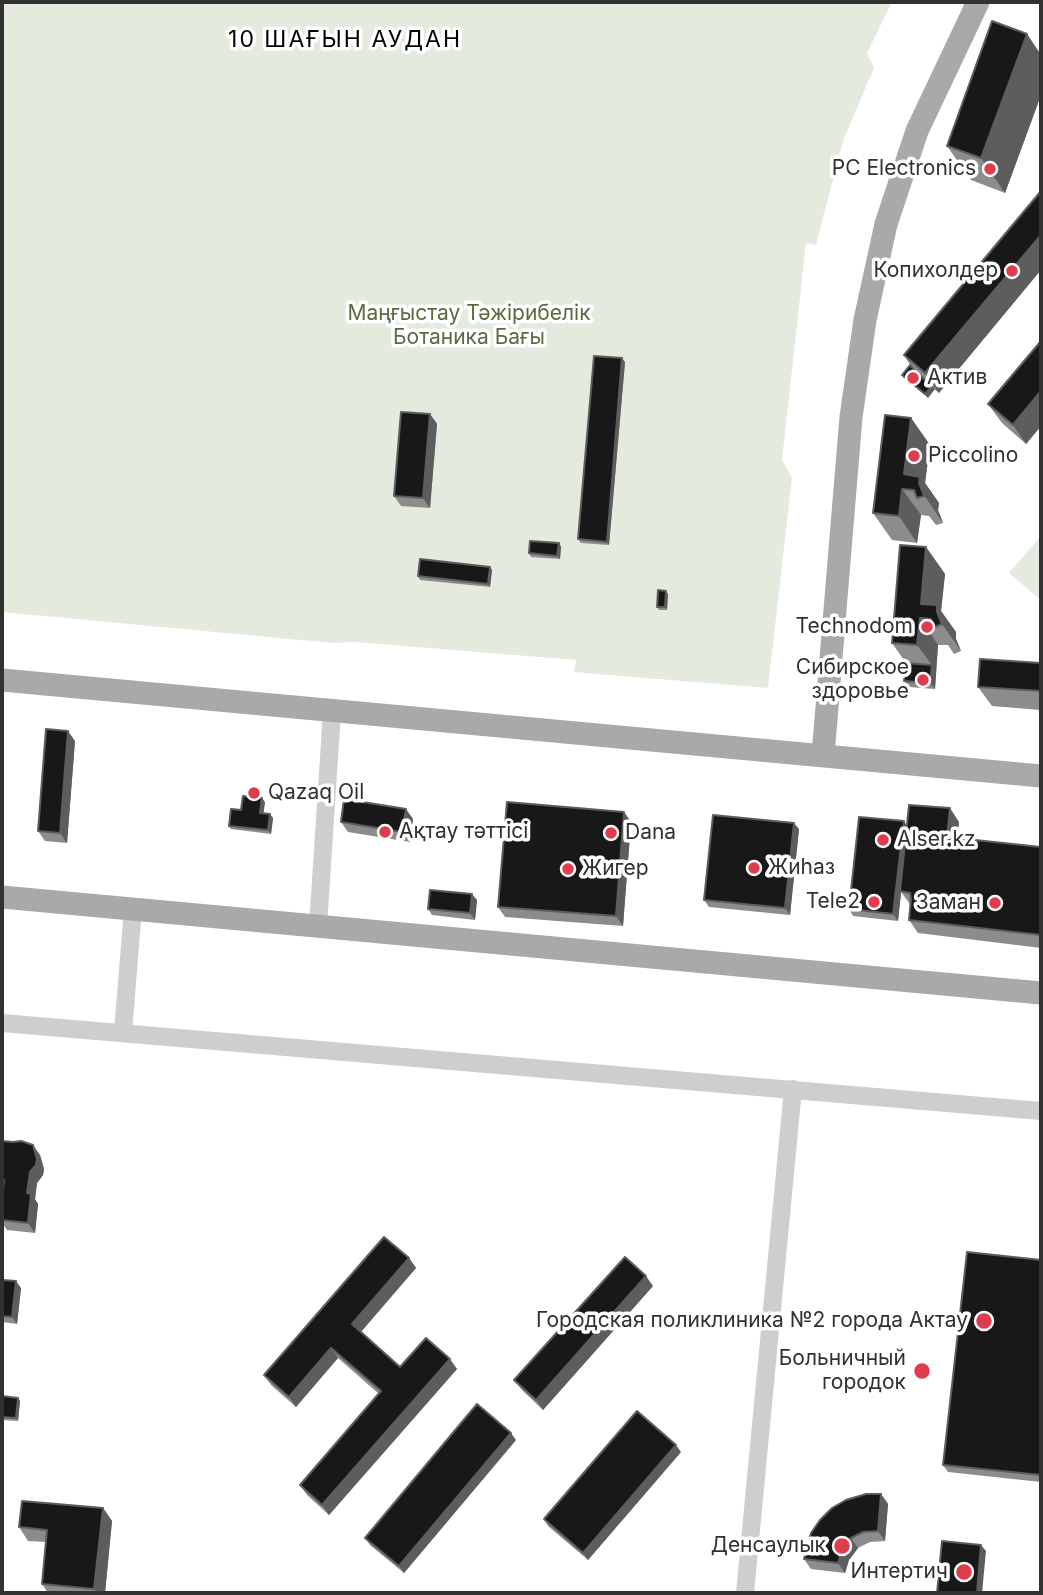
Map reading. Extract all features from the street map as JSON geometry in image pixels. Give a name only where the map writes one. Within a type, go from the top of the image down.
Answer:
[{"type":"main road","points":[[823,755],[851,417],[864,320],[886,224],[917,131],[978,2]]},
{"type":"main road","points":[[2,680],[1041,776]]},
{"type":"main road","points":[[2,897],[1041,993]]},
{"type":"street","points":[[318,926],[332,712]]},
{"type":"street","points":[[123,1032],[133,909]]},
{"type":"street","points":[[2,1023],[1041,1111]]},
{"type":"street","points":[[746,1593],[793,1089]]},
{"type":"green space","name":"Маңғыстау Тәжірибелік Ботаника Бағы","points":[[2,2],[892,2],[867,53],[874,68],[843,141],[816,245],[806,243],[782,460],[792,478],[768,688],[574,672],[576,660],[356,642],[332,643],[2,612]]},
{"type":"green space","points":[[1039,538],[1041,539],[1041,600],[1009,573]]},
{"type":"building","points":[[992,21],[1027,34],[981,158],[947,146]]},
{"type":"building","points":[[1041,191],[1041,235],[925,373],[904,355]]},
{"type":"building","points":[[1041,341],[1041,391],[1013,425],[988,404]]},
{"type":"building","points":[[594,356],[622,358],[607,542],[578,539]]},
{"type":"building","points":[[910,365],[932,386],[925,394],[902,375]]},
{"type":"building","points":[[401,412],[430,414],[423,498],[394,496]]},
{"type":"building","points":[[885,415],[911,418],[904,474],[920,477],[919,483],[924,496],[917,498],[914,490],[902,489],[899,516],[873,513]]},
{"type":"building","points":[[530,541],[559,543],[557,556],[529,553]]},
{"type":"building","points":[[900,545],[926,547],[921,604],[937,605],[942,624],[935,627],[931,619],[920,618],[917,645],[892,643]]},
{"type":"building","points":[[420,559],[490,567],[488,584],[418,576]]},
{"type":"building","points":[[658,590],[666,591],[665,607],[657,607]]},
{"type":"building","points":[[980,659],[1041,663],[1041,691],[978,687]]},
{"type":"building","points":[[906,663],[932,665],[930,683],[904,681]]},
{"type":"building","points":[[46,729],[68,731],[60,833],[38,831]]},
{"type":"building","points":[[243,796],[262,798],[260,813],[270,814],[268,830],[229,826],[231,809],[241,810]]},
{"type":"building","points":[[344,799],[406,809],[402,832],[341,822]]},
{"type":"building","name":"Жигер","points":[[507,802],[624,812],[616,916],[498,907]]},
{"type":"building","points":[[909,805],[950,808],[947,837],[1041,847],[1041,935],[909,920],[910,893],[900,891]]},
{"type":"building","name":"Жиhаз","points":[[713,815],[794,823],[785,908],[704,900]]},
{"type":"building","points":[[859,817],[904,821],[893,914],[849,909]]},
{"type":"building","points":[[430,890],[472,894],[470,913],[428,909]]},
{"type":"building","points":[[2,1141],[21,1141],[33,1145],[37,1159],[30,1172],[27,1193],[31,1194],[28,1223],[2,1220]]},
{"type":"building","points":[[384,1237],[409,1258],[352,1324],[400,1367],[426,1338],[450,1359],[322,1505],[300,1485],[381,1391],[331,1348],[289,1397],[264,1375]]},
{"type":"building","points":[[967,1252],[1041,1260],[1041,1475],[943,1465]]},
{"type":"building","points":[[625,1257],[646,1276],[536,1400],[514,1380]]},
{"type":"building","points":[[2,1280],[16,1281],[12,1317],[2,1316]]},
{"type":"building","points":[[2,1396],[18,1398],[16,1418],[2,1417]]},
{"type":"building","points":[[477,1404],[511,1433],[399,1566],[365,1538]]},
{"type":"building","points":[[637,1411],[676,1445],[583,1553],[544,1519]]},
{"type":"building","points":[[866,1494],[881,1494],[878,1531],[863,1532],[851,1538],[842,1550],[838,1563],[804,1559],[811,1533],[820,1520],[832,1508],[846,1500]]},
{"type":"building","points":[[22,1501],[103,1508],[94,1589],[42,1584],[47,1530],[19,1527]]},
{"type":"building","name":"Интертич","points":[[942,1541],[981,1545],[977,1593],[937,1593]]},
{"type":"place","name":"PC Electronics","points":[[990,169]]},
{"type":"place","name":"Копихолдер","points":[[1012,271]]},
{"type":"place","name":"Актив","points":[[913,378]]},
{"type":"place","name":"Piccolino","points":[[914,456]]},
{"type":"place","name":"Technodom","points":[[927,627]]},
{"type":"place","name":"Сибирское здоровье","points":[[923,680]]},
{"type":"place","name":"Qazaq Oil","points":[[254,793]]},
{"type":"place","name":"Ақтау тәттісі","points":[[385,832]]},
{"type":"place","name":"Dana","points":[[611,833]]},
{"type":"place","name":"Alser.kz","points":[[883,840]]},
{"type":"place","name":"Жиhаз","points":[[754,868]]},
{"type":"place","name":"Жигер","points":[[568,869]]},
{"type":"place","name":"Tele2","points":[[874,902]]},
{"type":"place","name":"Заман","points":[[995,903]]},
{"type":"place","name":"Городская поликлиника №2 города Актау","points":[[984,1321]]},
{"type":"place","name":"Больничный городок","points":[[922,1371]]},
{"type":"place","name":"Денсаулык","points":[[842,1546]]},
{"type":"place","name":"Интертич","points":[[964,1572]]},
{"type":"district","name":"10 ШАҒЫН АУДАН","points":[[345,40]]}]
